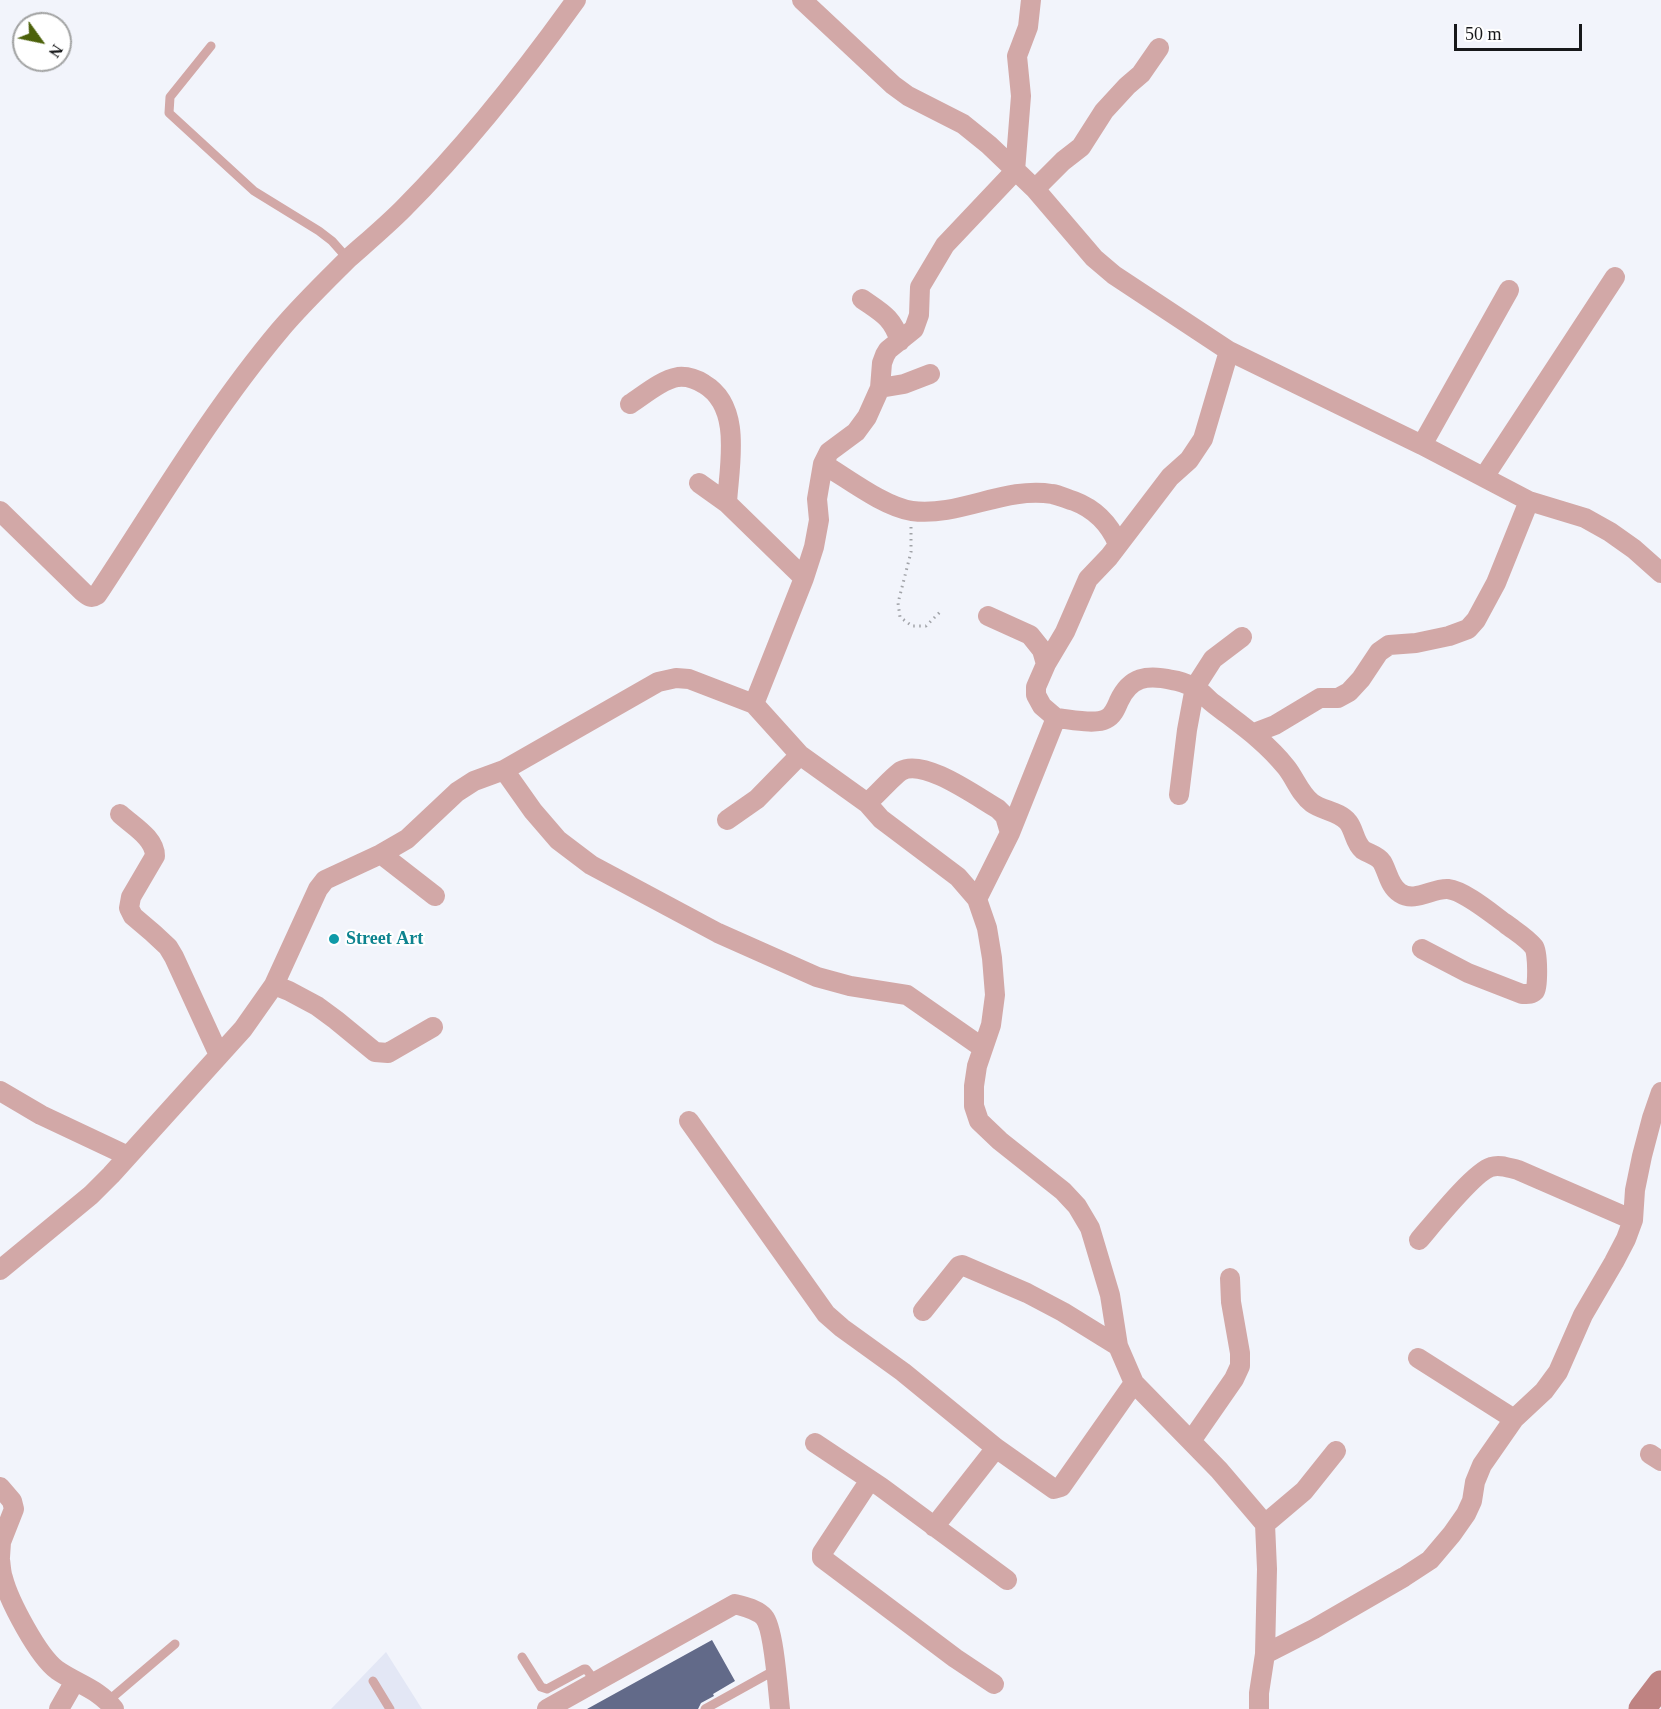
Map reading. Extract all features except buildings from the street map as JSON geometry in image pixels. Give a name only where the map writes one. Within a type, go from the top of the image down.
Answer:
[{"type":"street","points":[[0,511],[83,592],[89,597],[97,595],[196,445],[281,329],[348,259],[402,210],[477,129],[544,45],[576,0]]},
{"type":"street","points":[[802,0],[893,85],[908,96],[963,124],[989,145],[1035,189],[1094,258],[1114,275],[1229,351],[1422,445],[1529,501],[1564,511],[1593,523],[1634,549],[1661,573]]},
{"type":"street","points":[[754,704],[804,578],[818,532],[817,499],[823,464],[829,452],[856,432],[867,417],[880,388],[885,355],[914,329],[919,315],[921,287],[945,245],[1015,171],[1021,96],[1017,56],[1028,27],[1031,0]]},
{"type":"street","points":[[1035,189],[1081,147],[1104,111],[1126,86],[1141,74],[1160,48]]},
{"type":"street","points":[[1484,477],[1615,277]]},
{"type":"street","points":[[1422,445],[1509,290]]},
{"type":"street","points":[[862,299],[890,320],[900,341]]},
{"type":"street","points":[[1229,351],[1198,450],[1170,477],[1109,557],[1088,579],[1065,632],[1046,664],[1036,687],[1036,695],[1042,706],[1056,718],[1094,721],[1107,719],[1116,709],[1124,692],[1137,680],[1151,678],[1171,680],[1195,687],[1254,733],[1286,767],[1301,791],[1313,804],[1335,813],[1349,824],[1356,841],[1365,851],[1381,861],[1393,886],[1401,894],[1421,896],[1443,890],[1462,894],[1497,917],[1530,943],[1536,951],[1536,989],[1528,994],[1522,994],[1468,973],[1422,949]]},
{"type":"street","points":[[880,388],[904,384],[930,374]]},
{"type":"street","points":[[630,404],[663,383],[678,377],[693,378],[711,388],[726,409],[731,432],[726,503]]},
{"type":"street","points":[[823,464],[887,503],[910,511],[939,511],[1033,492],[1054,494],[1084,505],[1099,515],[1113,531],[1118,544]]},
{"type":"street","points":[[699,483],[726,503],[804,578]]},
{"type":"street","points":[[1254,733],[1275,725],[1320,698],[1338,698],[1349,692],[1379,652],[1389,645],[1416,643],[1449,636],[1468,629],[1476,620],[1496,583],[1529,501]]},
{"type":"street","points":[[988,616],[1030,635],[1042,650],[1046,664]]},
{"type":"street","points":[[1179,795],[1195,687],[1213,659],[1242,637]]},
{"type":"street","points":[[0,1270],[91,1195],[243,1029],[274,985],[318,889],[325,880],[407,839],[457,792],[474,781],[504,770],[658,682],[676,678],[689,679],[754,704],[800,754],[867,803],[881,819],[958,877],[977,899],[987,928],[995,995],[991,1025],[977,1066],[974,1106],[980,1121],[1000,1141],[1063,1191],[1077,1206],[1090,1228],[1100,1259],[1110,1295],[1118,1346],[1134,1383],[1219,1470],[1265,1524],[1267,1569],[1265,1654],[1259,1709]]},
{"type":"street","points":[[977,899],[1010,833],[1056,718]]},
{"type":"street","points":[[727,820],[758,799],[800,754]]},
{"type":"street","points":[[867,803],[902,771],[921,768],[933,771],[998,808],[1005,816],[1010,833]]},
{"type":"street","points":[[504,770],[533,811],[558,840],[591,865],[718,933],[817,976],[850,986],[907,995],[983,1047]]},
{"type":"street","points":[[120,814],[148,839],[155,850],[155,856],[131,897],[129,908],[133,916],[168,947],[219,1055]]},
{"type":"street","points":[[381,854],[435,896]]},
{"type":"street","points":[[274,985],[317,1006],[375,1052],[382,1054],[388,1053],[433,1028]]},
{"type":"street","points":[[0,1091],[41,1115],[128,1156]]},
{"type":"street","points":[[1265,1654],[1314,1629],[1404,1577],[1430,1560],[1452,1534],[1472,1501],[1475,1482],[1482,1465],[1514,1419],[1544,1391],[1558,1372],[1583,1315],[1614,1262],[1633,1220],[1635,1190],[1642,1156],[1661,1092]]},
{"type":"street","points":[[689,1121],[826,1314],[903,1372],[996,1449],[1054,1489],[1061,1487],[1134,1383]]},
{"type":"street","points":[[1419,1240],[1461,1192],[1486,1169],[1493,1166],[1518,1170],[1633,1220]]},
{"type":"street","points":[[923,1311],[962,1264],[1027,1293],[1118,1346]]},
{"type":"street","points":[[1191,1441],[1234,1379],[1240,1366],[1230,1278]]},
{"type":"street","points":[[1418,1358],[1514,1419]]},
{"type":"street","points":[[815,1443],[870,1480],[1006,1580]]},
{"type":"street","points":[[934,1527],[996,1449]]},
{"type":"street","points":[[1265,1524],[1305,1491],[1336,1451]]},
{"type":"street","points":[[870,1480],[822,1553],[822,1558],[955,1658],[994,1684]]},
{"type":"street","points":[[0,1487],[12,1501],[14,1509],[1,1542],[0,1559],[2,1576],[9,1595],[40,1652],[56,1668],[95,1691],[111,1705]]},
{"type":"street","points":[[547,1709],[735,1604],[754,1610],[768,1622],[777,1670],[780,1709]]},
{"type":"street","points":[[59,1709],[75,1681]]},
{"type":"street","points":[[1642,1709],[1661,1684]]},
{"type":"lane","points":[[211,46],[170,97],[169,113],[254,191],[332,241],[348,259]]},
{"type":"lane","points":[[111,1705],[175,1644]]},
{"type":"lane","points":[[522,1657],[543,1688],[547,1689],[584,1669],[588,1670],[596,1682]]},
{"type":"lane","points":[[705,1709],[777,1670]]},
{"type":"lane","points":[[373,1681],[390,1709]]},
{"type":"path","points":[[910,511],[911,552],[898,603],[900,617],[912,626],[926,626],[942,610]]},
{"type":"shaded area","points":[[386,1652],[422,1709],[331,1709]]},
{"type":"place","name":"Street Art","points":[[334,939]]}]
